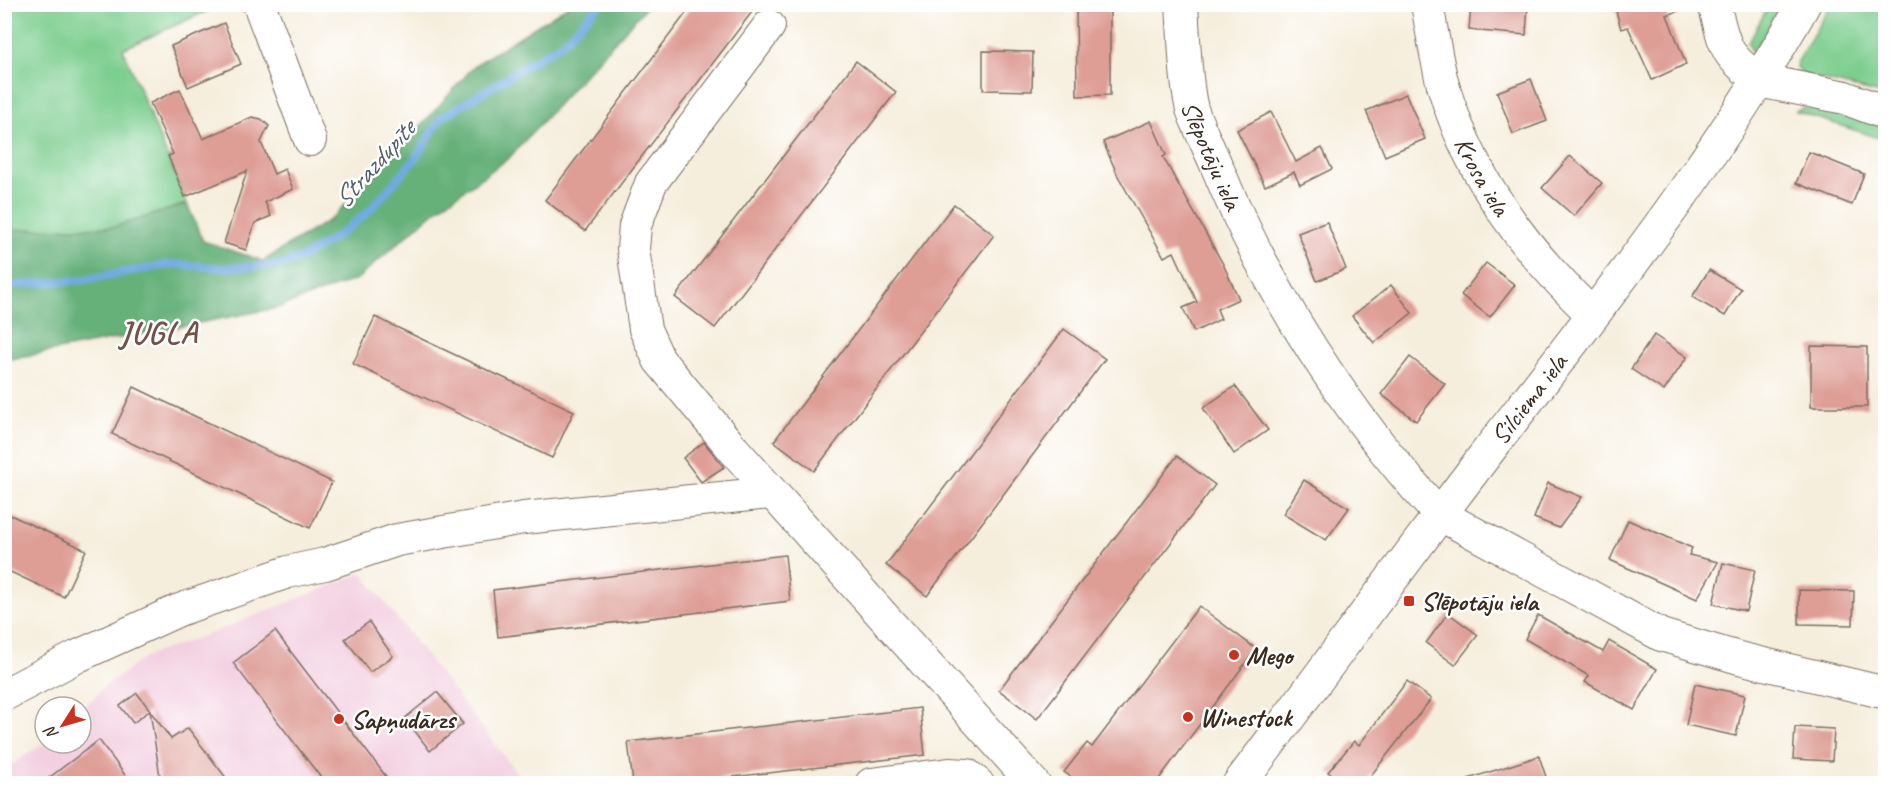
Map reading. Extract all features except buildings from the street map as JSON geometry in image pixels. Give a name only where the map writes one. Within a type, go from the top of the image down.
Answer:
[{"type":"street","points":[[260,4],[310,140]]},
{"type":"street","name":"Slēpotāju iela","points":[[1182,4],[1192,107],[1258,259],[1306,339],[1360,416],[1414,487],[1439,514],[1661,635],[1738,658],[1886,693]]},
{"type":"street","name":"Krosa iela","points":[[1427,4],[1443,85],[1462,136],[1486,186],[1516,231],[1556,279],[1593,315]]},
{"type":"street","points":[[1714,4],[1727,50],[1733,60],[1761,81],[1843,97],[1886,113]]},
{"type":"street","name":"Silciema iela","points":[[1239,783],[1439,514],[1593,315],[1761,81],[1804,4]]},
{"type":"street","points":[[769,26],[651,183],[635,226],[633,249],[645,329],[660,360],[770,493],[1034,783]]},
{"type":"street","points":[[4,695],[78,656],[179,610],[288,573],[325,564],[397,540],[533,517],[770,493]]},
{"type":"street","points":[[871,783],[949,774],[967,775],[977,782],[1008,754]]},
{"type":"shaded area","name":"Sapņudārzs","points":[[362,573],[525,783],[5,784],[4,770],[33,750],[33,755],[93,755],[93,699],[107,684],[151,654],[209,634]]},
{"type":"green space","points":[[571,4],[648,5],[509,158],[435,211],[357,279],[277,308],[5,360],[5,230],[114,227],[187,204],[203,241],[263,261],[331,219],[421,126],[475,65]]},
{"type":"green space","points":[[4,5],[220,5],[123,49],[187,204],[114,227],[5,230]]},
{"type":"green space","points":[[1769,5],[1781,5],[1753,54],[1748,43]]},
{"type":"green space","points":[[1830,5],[1885,5],[1885,95],[1803,75],[1796,65]]},
{"type":"green space","points":[[1802,108],[1863,116],[1885,127],[1885,140],[1796,111]]},
{"type":"waterway","name":"Strazdupīte","points":[[4,286],[81,280],[173,264],[222,268],[282,265],[305,256],[340,234],[368,212],[415,159],[441,118],[561,44],[600,4]]},
{"type":"place","name":"Slēpotāju iela","points":[[1409,601]]},
{"type":"place","name":"Mego","points":[[1234,655]]},
{"type":"place","name":"Winestock","points":[[1188,717]]},
{"type":"place","name":"Sapņudārzs","points":[[339,719]]},
{"type":"district","name":"JUGLA","points":[[159,332]]}]
